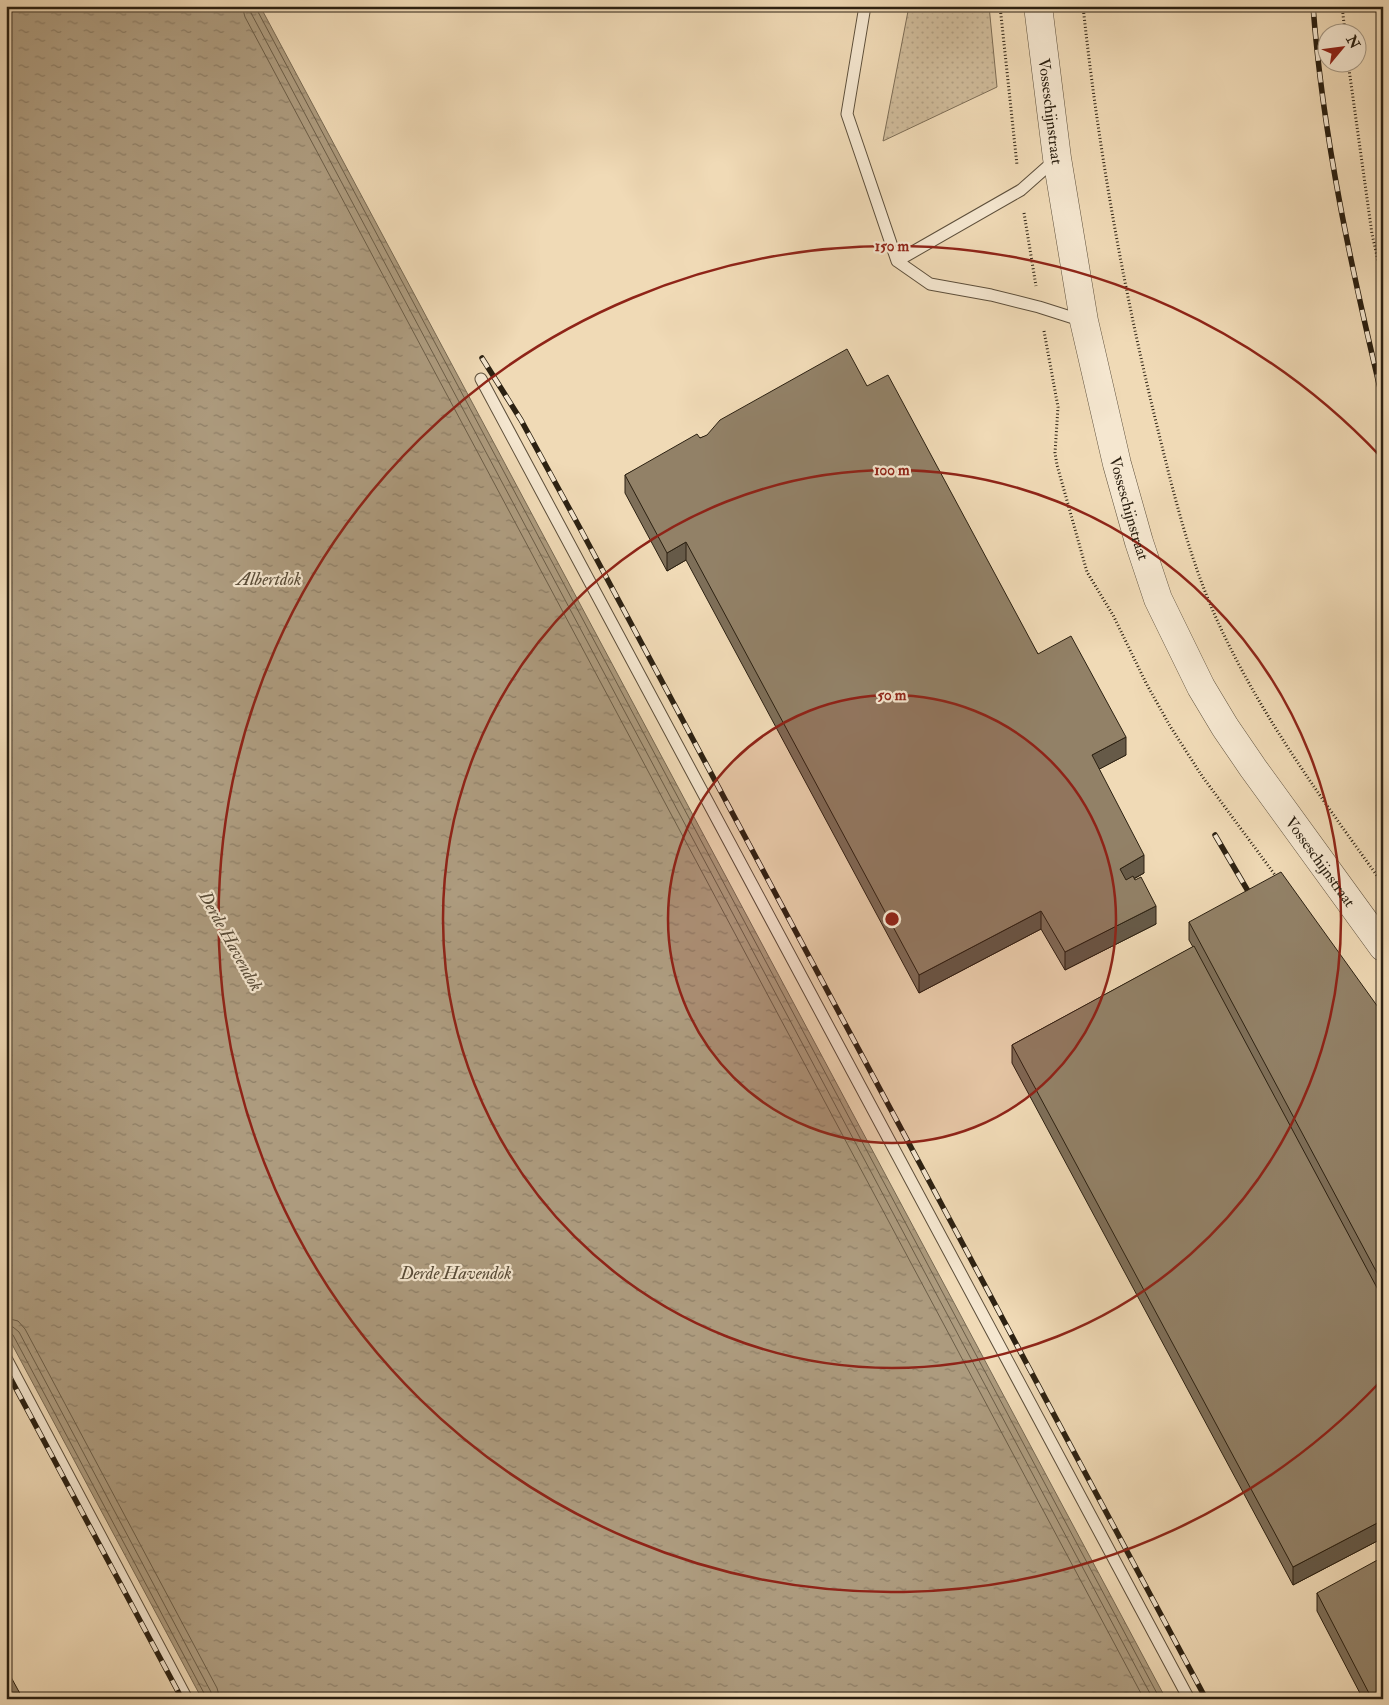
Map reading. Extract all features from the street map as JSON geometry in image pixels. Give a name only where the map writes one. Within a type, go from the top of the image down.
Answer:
[{"type":"street","name":"Vosseschijnstraat","points":[[1038,6],[1057,158],[1084,321],[1117,464],[1139,542],[1158,599],[1201,687],[1225,727],[1383,947]]},
{"type":"lane","points":[[866,6],[847,114],[897,261],[930,284],[991,295],[1040,307],[1084,321]]},
{"type":"lane","points":[[897,261],[1021,190],[1057,158]]},
{"type":"lane","points":[[481,378],[1190,1699]]},
{"type":"lane","points":[[6,1358],[187,1699]]},
{"type":"path","points":[[1083,6],[1103,167],[1124,275],[1146,384],[1171,486],[1192,556],[1216,619],[1249,684],[1284,743],[1383,884]]},
{"type":"path","points":[[1342,6],[1344,22]]},
{"type":"path","points":[[1349,72],[1371,225],[1383,282]]},
{"type":"shaded area","points":[[909,6],[989,6],[997,87],[883,141]]},
{"type":"water","name":"Derde Havendok","points":[[6,6],[260,6],[1166,1699],[202,1699],[6,1333]]},
{"type":"building","points":[[847,349],[867,386],[888,375],[1038,654],[1071,636],[1126,737],[1092,755],[1144,855],[1120,869],[1126,880],[1133,876],[1135,880],[1141,877],[1156,906],[1065,952],[1041,911],[919,975],[686,542],[667,553],[625,475],[697,434],[700,438],[707,435],[720,420]]},
{"type":"building","points":[[1281,872],[1383,1014],[1383,1284],[1189,922]]},
{"type":"building","points":[[1194,946],[1383,1299],[1383,1520],[1293,1567],[1012,1045]]},
{"type":"building","points":[[1383,1557],[1383,1699],[1372,1699],[1317,1593]]},
{"type":"building","points":[[6,1668],[23,1699],[6,1699]]},
{"type":"railway","points":[[1313,6],[1331,155],[1360,303],[1383,401]]},
{"type":"railway","points":[[482,358],[521,420],[581,530],[1206,1699]]},
{"type":"railway","points":[[1215,835],[1255,903]]},
{"type":"railway","points":[[6,1370],[182,1699]]},
{"type":"water label","name":"Albertdok","points":[[269,579]]}]
